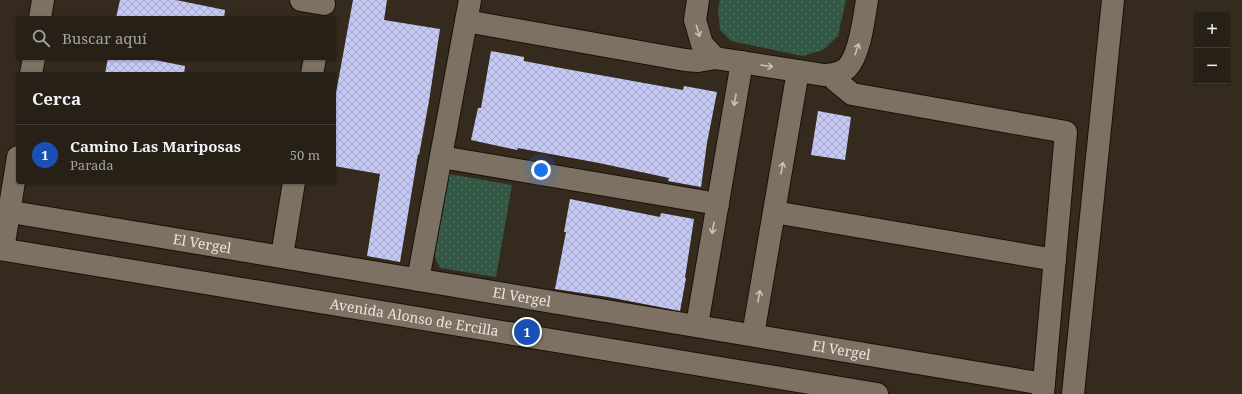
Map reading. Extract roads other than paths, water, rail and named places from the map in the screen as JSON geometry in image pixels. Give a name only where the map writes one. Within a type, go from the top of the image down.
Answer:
[{"type":"street","points":[[40,16],[43,0]]},
{"type":"street","points":[[302,0],[323,7]]},
{"type":"street","points":[[418,280],[470,0]]},
{"type":"street","points":[[698,0],[695,20],[702,44],[715,58]]},
{"type":"street","points":[[466,21],[685,60],[698,61],[715,58],[831,75],[847,68],[857,51],[867,0]]},
{"type":"street","points":[[1073,394],[1113,0]]},
{"type":"street","points":[[31,72],[34,60]]},
{"type":"street","points":[[312,72],[315,60]]},
{"type":"street","points":[[697,325],[742,62]]},
{"type":"street","points":[[753,334],[798,71]]},
{"type":"street","points":[[831,75],[852,94],[1066,132],[1044,389]]},
{"type":"street","points":[[441,157],[718,204]]},
{"type":"street","points":[[2,249],[5,211],[16,165]]},
{"type":"street","points":[[282,256],[294,184]]},
{"type":"street","name":"El Vergel","points":[[5,211],[753,334],[1044,389]]},
{"type":"street","points":[[774,212],[1055,260]]},
{"type":"street","name":"Avenida Alonso de Ercilla","points":[[2,249],[877,394]]},
{"type":"place","name":"Camino Las Mariposas","points":[[527,332]]}]
